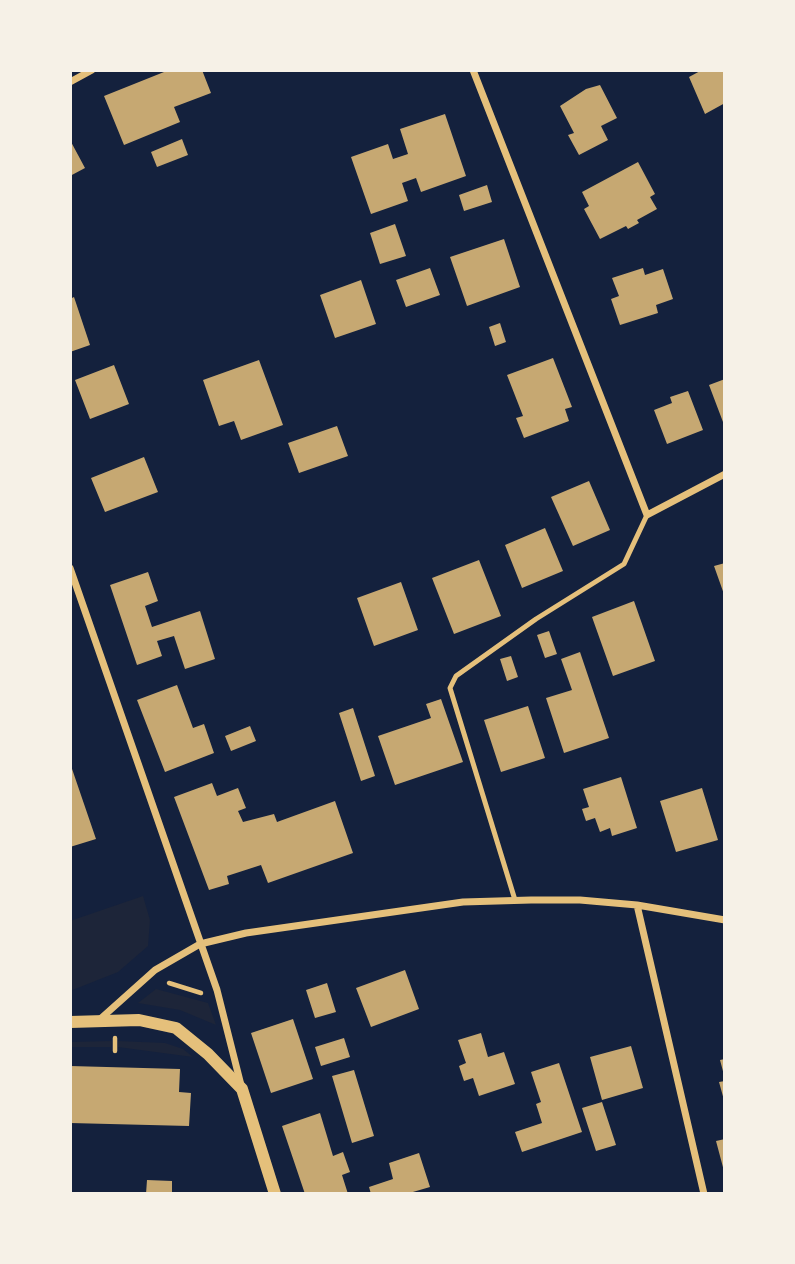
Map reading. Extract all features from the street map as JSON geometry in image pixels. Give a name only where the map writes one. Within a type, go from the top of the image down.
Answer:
[{"type":"street","points":[[70,82],[92,70]]},
{"type":"street","points":[[473,70],[647,515],[725,474]]},
{"type":"street","points":[[70,568],[217,990],[242,1089],[275,1194]]},
{"type":"street","points":[[97,1022],[155,970],[200,944],[246,933],[463,902],[515,900],[580,900],[637,905],[725,920]]},
{"type":"street","points":[[637,905],[704,1194]]},
{"type":"street","points":[[70,1022],[139,1020],[176,1028],[208,1054],[242,1089]]},
{"type":"lane","points":[[515,900],[450,688],[456,676],[536,619],[624,564],[647,515]]},
{"type":"path","points":[[166,982],[205,994]]},
{"type":"path","points":[[114,1038],[115,1051]]},
{"type":"shaded area","points":[[143,896],[150,920],[148,946],[118,972],[70,991],[70,921]]},
{"type":"shaded area","points":[[156,989],[208,1003],[216,1025],[180,1010],[138,1003]]},
{"type":"shaded area","points":[[112,1041],[111,1047],[70,1047],[70,1042]]},
{"type":"shaded area","points":[[118,1041],[165,1043],[183,1049],[193,1057],[118,1047]]},
{"type":"building","points":[[169,70],[202,70],[211,93],[174,107],[180,122],[124,145],[104,96]]},
{"type":"building","points":[[702,70],[725,70],[725,103],[705,114],[689,77]]},
{"type":"building","points":[[600,85],[617,118],[601,126],[608,140],[579,155],[568,135],[574,133],[560,106],[586,89]]},
{"type":"building","points":[[445,114],[466,176],[421,192],[416,178],[402,183],[408,201],[371,214],[351,157],[388,144],[393,159],[408,154],[400,129]]},
{"type":"building","points":[[182,139],[188,155],[157,167],[151,152]]},
{"type":"building","points":[[70,140],[85,168],[70,176]]},
{"type":"building","points":[[638,162],[655,194],[650,197],[657,209],[637,220],[639,223],[628,229],[626,226],[600,239],[584,209],[589,206],[582,192]]},
{"type":"building","points":[[487,185],[492,202],[464,211],[459,195]]},
{"type":"building","points":[[395,224],[406,256],[380,264],[370,233]]},
{"type":"building","points":[[504,239],[520,287],[467,306],[450,257]]},
{"type":"building","points":[[430,268],[440,295],[406,307],[396,280]]},
{"type":"building","points":[[643,268],[645,275],[663,269],[673,299],[656,305],[658,313],[620,325],[611,299],[619,296],[612,278]]},
{"type":"building","points":[[361,280],[376,324],[335,338],[320,295]]},
{"type":"building","points":[[74,297],[90,345],[70,352],[70,299]]},
{"type":"building","points":[[500,323],[506,342],[495,346],[489,327]]},
{"type":"building","points":[[553,358],[572,407],[565,409],[569,421],[524,438],[516,418],[523,416],[507,375]]},
{"type":"building","points":[[259,360],[283,425],[241,440],[234,421],[219,426],[203,380]]},
{"type":"building","points":[[114,365],[129,404],[90,419],[75,380]]},
{"type":"building","points":[[725,379],[725,421],[723,422],[709,385]]},
{"type":"building","points":[[688,391],[703,430],[667,444],[654,410],[672,403],[670,397]]},
{"type":"building","points":[[337,426],[348,456],[299,473],[288,443]]},
{"type":"building","points":[[144,457],[158,492],[105,512],[91,478]]},
{"type":"building","points":[[589,481],[610,530],[573,546],[551,497]]},
{"type":"building","points":[[545,528],[563,571],[522,588],[505,545]]},
{"type":"building","points":[[479,560],[501,616],[454,634],[432,578]]},
{"type":"building","points":[[725,563],[725,597],[714,566]]},
{"type":"building","points":[[148,572],[158,601],[145,606],[152,627],[200,611],[215,659],[185,669],[174,636],[157,641],[162,656],[137,665],[110,585]]},
{"type":"building","points":[[401,582],[418,630],[374,646],[357,598]]},
{"type":"building","points":[[634,601],[655,661],[613,676],[592,617]]},
{"type":"building","points":[[549,631],[557,654],[545,658],[537,635]]},
{"type":"building","points":[[580,652],[609,738],[564,753],[546,698],[572,690],[561,659]]},
{"type":"building","points":[[511,656],[518,677],[507,681],[500,659]]},
{"type":"building","points":[[177,685],[193,728],[204,724],[214,753],[165,772],[137,700]]},
{"type":"building","points":[[441,699],[463,762],[395,785],[378,736],[431,718],[426,704]]},
{"type":"building","points":[[528,706],[545,758],[501,772],[484,720]]},
{"type":"building","points":[[353,708],[375,776],[361,781],[339,713]]},
{"type":"building","points":[[250,726],[256,741],[231,751],[225,736]]},
{"type":"building","points":[[70,763],[96,839],[70,847]]},
{"type":"building","points":[[621,777],[637,828],[612,836],[610,828],[600,832],[595,818],[586,821],[582,809],[589,807],[583,789]]},
{"type":"building","points":[[212,783],[217,796],[238,788],[246,808],[238,811],[243,822],[274,814],[277,822],[335,801],[353,853],[268,883],[261,865],[227,876],[229,884],[209,890],[174,797]]},
{"type":"building","points":[[702,788],[718,840],[676,852],[660,801]]},
{"type":"building","points":[[405,970],[419,1009],[371,1027],[356,988]]},
{"type":"building","points":[[327,983],[336,1012],[315,1018],[306,990]]},
{"type":"building","points":[[293,1019],[313,1079],[271,1093],[251,1033]]},
{"type":"building","points":[[481,1033],[488,1057],[504,1052],[515,1084],[479,1096],[473,1078],[464,1081],[459,1066],[466,1063],[458,1040]]},
{"type":"building","points":[[344,1038],[350,1057],[321,1066],[315,1047]]},
{"type":"building","points":[[631,1046],[643,1088],[602,1100],[590,1057]]},
{"type":"building","points":[[725,1059],[725,1075],[724,1075],[720,1060]]},
{"type":"building","points":[[559,1063],[582,1132],[522,1152],[515,1132],[542,1123],[536,1104],[541,1102],[531,1072]]},
{"type":"building","points":[[70,1066],[180,1069],[179,1092],[191,1093],[189,1126],[70,1123]]},
{"type":"building","points":[[354,1070],[374,1136],[352,1143],[332,1076]]},
{"type":"building","points":[[725,1081],[725,1100],[724,1100],[719,1082]]},
{"type":"building","points":[[602,1102],[616,1145],[596,1151],[582,1108]]},
{"type":"building","points":[[320,1113],[333,1156],[343,1152],[350,1172],[342,1175],[348,1194],[305,1194],[282,1126]]},
{"type":"building","points":[[725,1139],[725,1171],[724,1171],[716,1141]]},
{"type":"building","points":[[419,1153],[430,1187],[406,1194],[371,1194],[369,1187],[393,1179],[389,1163]]},
{"type":"building","points":[[147,1180],[172,1181],[172,1194],[146,1194]]}]
